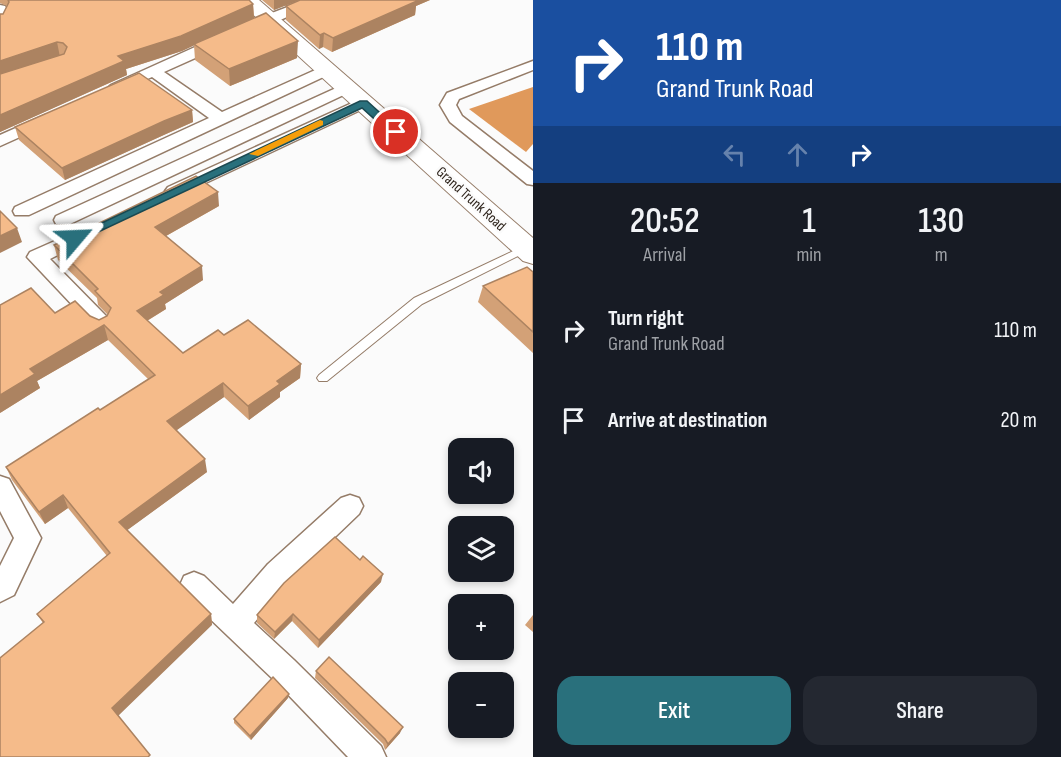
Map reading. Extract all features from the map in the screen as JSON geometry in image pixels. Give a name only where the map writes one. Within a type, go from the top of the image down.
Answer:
[{"type":"main road","name":"Grand Trunk Road","points":[[247,0],[531,249]]},
{"type":"street","points":[[102,94],[269,19],[318,0]]},
{"type":"street","points":[[0,9],[4,15],[0,24]]},
{"type":"street","points":[[533,65],[453,96],[448,105],[456,119],[533,180]]},
{"type":"street","points":[[22,212],[327,70]]},
{"type":"street","points":[[153,71],[221,119]]},
{"type":"street","points":[[159,199],[355,96]]},
{"type":"street","points":[[63,220],[355,96]]},
{"type":"street","points":[[0,141],[61,113]]},
{"type":"street","points":[[94,229],[37,257],[102,324]]},
{"type":"street","points":[[0,487],[27,538],[4,586],[0,589]]},
{"type":"street","points":[[234,624],[278,573],[350,506]]},
{"type":"street","points":[[194,585],[284,670],[370,757]]},
{"type":"lane","points":[[323,378],[418,301],[531,249]]},
{"type":"shaded area","points":[[533,87],[533,144],[526,152],[469,109]]},
{"type":"building","points":[[8,0],[249,0],[253,4],[181,36],[118,56],[124,61],[0,115],[0,74],[64,54],[67,47],[57,42],[0,61],[0,14],[3,14]]},
{"type":"building","points":[[300,0],[417,1],[333,38],[324,33],[320,35],[286,6]]},
{"type":"building","points":[[266,13],[298,41],[229,69],[194,44]]},
{"type":"building","points":[[139,73],[192,110],[62,168],[15,127]]},
{"type":"building","points":[[196,176],[218,192],[155,227],[202,266],[160,292],[164,295],[137,311],[183,353],[218,330],[224,335],[248,320],[301,364],[277,381],[280,384],[248,406],[223,383],[167,421],[205,459],[119,522],[211,614],[112,708],[150,755],[148,757],[0,757],[0,658],[44,622],[37,614],[110,553],[63,495],[39,512],[6,467],[98,408],[100,410],[155,375],[104,325],[30,369],[35,374],[0,395],[0,305],[31,288],[55,313],[75,301],[90,316],[99,320],[107,316],[111,308],[95,291],[98,289],[54,245]]},
{"type":"building","points":[[0,211],[17,228],[0,236]]},
{"type":"building","points":[[527,267],[533,272],[533,332],[483,286]]},
{"type":"building","points":[[335,537],[360,560],[363,556],[383,574],[319,640],[293,614],[275,632],[257,615],[284,583]]},
{"type":"building","points":[[329,657],[403,727],[388,744],[316,671]]},
{"type":"building","points":[[273,677],[289,694],[250,736],[234,719]]},
{"type":"slow traffic","points":[[254,154],[320,123]]},
{"type":"route","points":[[75,238],[363,104],[396,132]]}]
